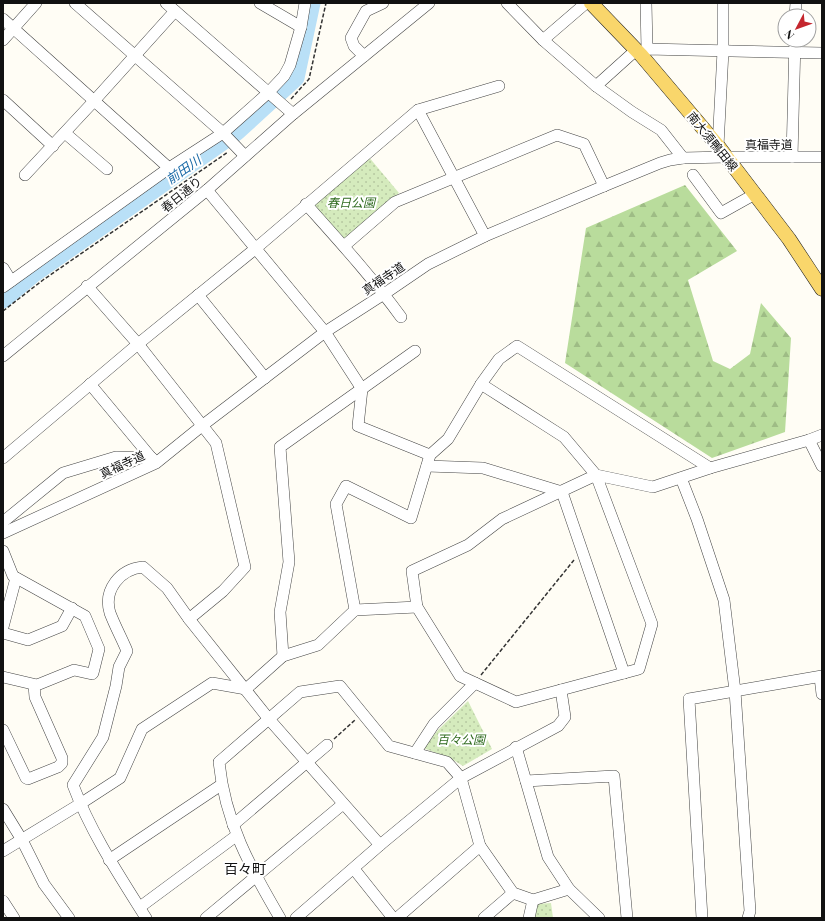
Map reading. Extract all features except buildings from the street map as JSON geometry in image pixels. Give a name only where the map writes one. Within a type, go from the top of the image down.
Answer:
[{"type":"main road","name":"南大須鴨田線","points":[[591,3],[641,51],[755,194],[789,239],[822,288]]},
{"type":"street","points":[[3,40],[36,3]]},
{"type":"street","points":[[75,3],[223,133],[245,156]]},
{"type":"street","points":[[166,3],[288,110]]},
{"type":"street","points":[[260,3],[301,27]]},
{"type":"street","points":[[3,268],[7,284],[169,168],[223,133],[268,93],[284,76],[290,65],[301,27],[305,3]]},
{"type":"street","points":[[360,3],[360,10],[363,16]]},
{"type":"street","points":[[364,56],[354,46],[351,38],[366,11],[383,3]]},
{"type":"street","points":[[507,3],[543,40],[596,86],[632,112],[661,130],[683,158]]},
{"type":"street","points":[[543,40],[586,3]]},
{"type":"street","points":[[641,51],[646,3]]},
{"type":"street","points":[[722,151],[723,3]]},
{"type":"street","name":"春日通り","points":[[3,356],[206,190],[245,156],[288,110],[364,56],[424,4]]},
{"type":"street","points":[[26,175],[175,11]]},
{"type":"street","points":[[3,19],[169,168]]},
{"type":"street","points":[[792,157],[794,48]]},
{"type":"street","points":[[596,86],[641,51],[822,53]]},
{"type":"street","points":[[3,458],[138,344],[255,249],[418,110],[499,86]]},
{"type":"street","points":[[3,100],[53,146]]},
{"type":"street","points":[[418,110],[485,236]]},
{"type":"street","points":[[65,133],[107,169]]},
{"type":"street","points":[[344,246],[395,202],[557,135],[584,144],[604,186]]},
{"type":"street","name":"真福寺道","points":[[3,533],[154,461],[325,332],[428,264],[485,236],[660,163],[722,151],[792,157],[822,157]]},
{"type":"street","points":[[692,175],[721,214],[755,194]]},
{"type":"street","points":[[206,190],[325,332],[362,389],[358,426],[428,460],[482,468],[562,492]]},
{"type":"street","points":[[306,204],[344,246],[401,317]]},
{"type":"street","points":[[87,286],[138,344],[216,443],[245,567],[223,591],[189,619]]},
{"type":"street","points":[[198,295],[265,378]]},
{"type":"street","points":[[355,610],[336,504],[346,486],[411,518],[428,460],[448,439],[481,384],[499,359],[517,346],[710,468]]},
{"type":"street","points":[[283,656],[280,612],[289,562],[280,447],[415,351]]},
{"type":"street","points":[[90,384],[154,461]]},
{"type":"street","points":[[481,384],[564,437],[596,475],[652,624],[639,669],[516,702],[460,676],[417,607],[412,571],[468,545],[502,519],[596,475],[653,487],[710,468],[809,440],[822,434]]},
{"type":"street","points":[[809,440],[822,466]]},
{"type":"street","points":[[3,522],[63,473],[116,457],[154,461]]},
{"type":"street","points":[[681,478],[697,519],[724,600],[735,691],[750,911],[748,918]]},
{"type":"street","points":[[562,492],[624,673]]},
{"type":"street","points":[[3,551],[11,574],[16,578],[85,616],[99,646],[92,674],[74,670],[34,685],[3,677]]},
{"type":"street","points":[[146,918],[109,860],[80,804],[73,785],[103,736],[116,686],[119,667],[127,651],[110,612],[109,596],[114,584],[121,574],[136,568],[143,567],[167,588],[189,619],[268,718],[380,845]]},
{"type":"street","points":[[3,627],[16,578]]},
{"type":"street","points":[[246,689],[283,656],[318,646],[355,610],[417,607]]},
{"type":"street","points":[[3,633],[28,640],[62,626],[72,608]]},
{"type":"street","points":[[702,918],[689,699],[821,677],[822,694]]},
{"type":"street","points":[[3,851],[120,778],[142,729],[212,682],[246,689]]},
{"type":"street","points":[[415,753],[434,724],[475,683]]},
{"type":"street","points":[[3,730],[26,778],[28,779],[34,777],[62,763],[62,758],[35,697],[34,685]]},
{"type":"street","points":[[280,918],[256,877],[236,836],[221,785],[219,762],[268,718],[300,692],[340,686],[389,746],[447,762],[461,778],[480,846],[512,893],[533,900],[569,889]]},
{"type":"street","points":[[296,918],[380,845],[461,778],[516,747],[558,726],[565,717],[561,690]]},
{"type":"street","points":[[233,825],[327,745]]},
{"type":"street","points":[[516,747],[548,857],[569,889],[599,918]]},
{"type":"street","points":[[526,781],[614,776],[627,918]]},
{"type":"street","points":[[109,860],[221,785]]},
{"type":"street","points":[[206,918],[343,804]]},
{"type":"street","points":[[3,809],[22,840],[44,884],[69,918]]},
{"type":"street","points":[[140,907],[236,836]]},
{"type":"street","points":[[397,918],[480,846]]},
{"type":"street","points":[[354,869],[393,918]]},
{"type":"street","points":[[484,918],[512,893]]},
{"type":"street","points":[[529,918],[533,900]]},
{"type":"street","points":[[3,901],[14,918]]},
{"type":"path","points":[[288,110],[309,79],[326,3]]},
{"type":"path","points":[[3,311],[43,280],[236,146]]},
{"type":"path","points":[[475,683],[582,550]]},
{"type":"path","points":[[327,745],[363,713]]},
{"type":"green space","name":"春日公園","points":[[368,156],[399,193],[345,240],[312,204]]},
{"type":"green space","points":[[685,185],[737,251],[688,280],[713,361],[730,369],[750,354],[761,303],[791,338],[785,432],[712,458],[565,363],[586,228]]},
{"type":"green space","name":"百々公園","points":[[468,701],[492,749],[463,766],[450,758],[423,748],[438,730]]},
{"type":"green space","points":[[551,903],[553,918],[534,918],[537,904]]},
{"type":"waterway","name":"前田川","points":[[3,300],[34,274],[237,132],[296,78],[312,3]]},
{"type":"district","name":"百々町","points":[[245,868]]}]
